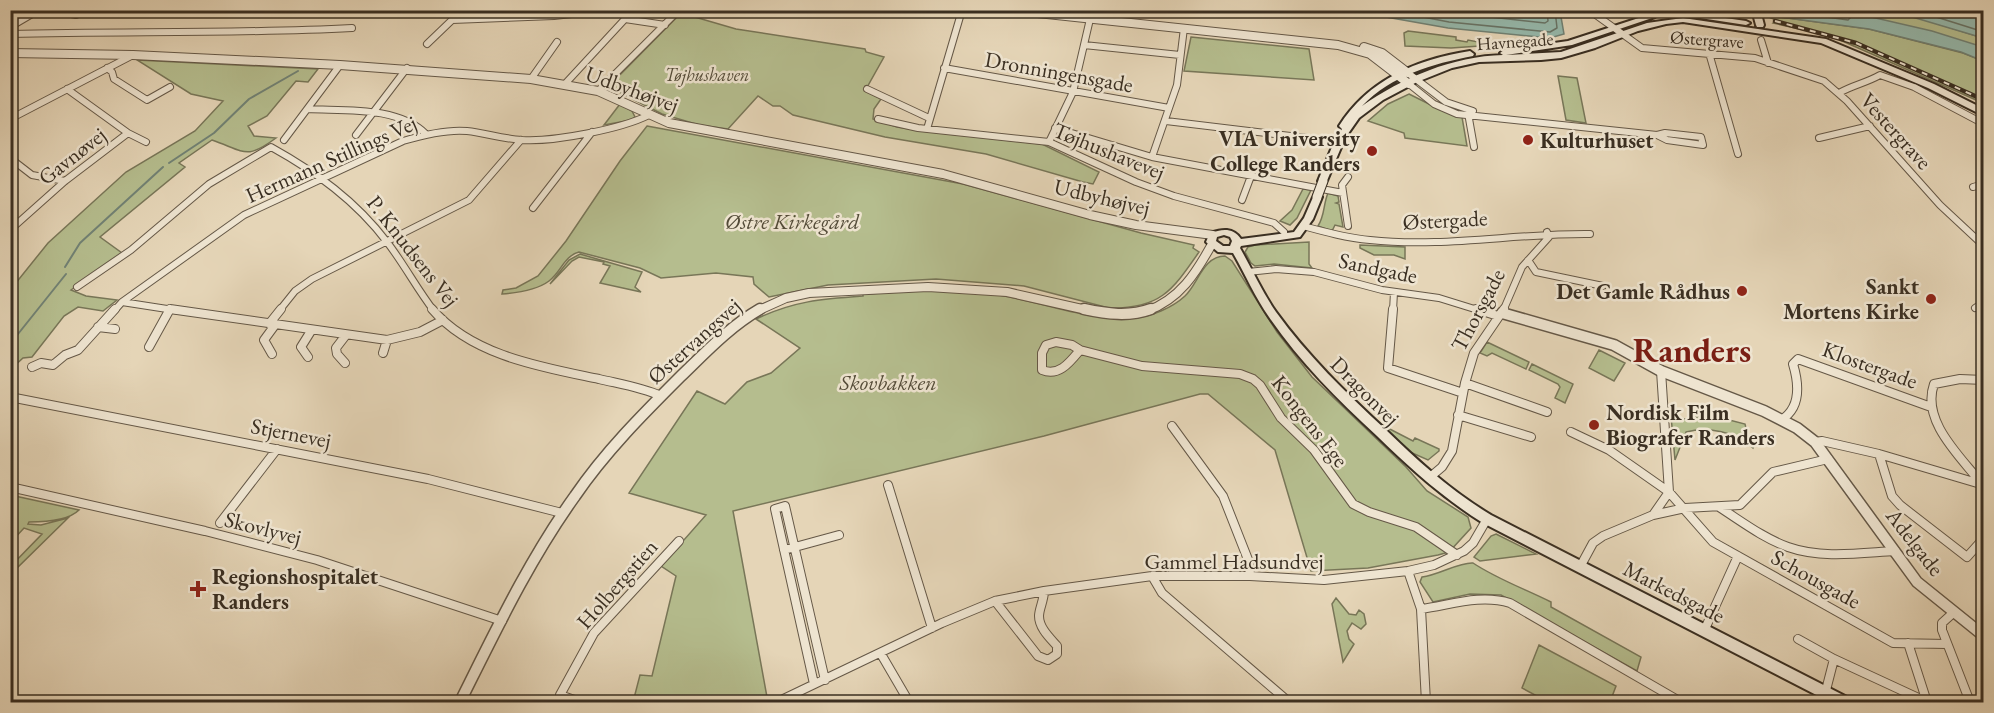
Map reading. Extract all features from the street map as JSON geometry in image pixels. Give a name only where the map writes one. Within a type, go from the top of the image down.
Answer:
[{"type":"main road","points":[[1756,12],[1758,29]]},
{"type":"main road","points":[[1746,13],[1758,29],[1833,44],[1938,90],[1983,113]]},
{"type":"main road","name":"Havnegade","points":[[1335,147],[1348,115],[1358,102],[1404,75],[1443,58],[1556,46],[1637,19],[1668,14],[1699,15],[1758,29]]},
{"type":"main road","name":"Havnegade","points":[[1335,147],[1350,124],[1362,111],[1439,69],[1460,62],[1562,55],[1644,25],[1683,20],[1758,29]]},
{"type":"main road","points":[[1758,29],[1838,41],[1983,106]]},
{"type":"main road","points":[[1213,242],[1234,245],[1290,237],[1300,232],[1317,197],[1335,147]]},
{"type":"main road","points":[[1234,245],[1303,226]]},
{"type":"main road","points":[[1213,242],[1224,232],[1234,245]]},
{"type":"main road","name":"Dragonvej","points":[[1234,245],[1271,312],[1302,354],[1365,419],[1429,477],[1464,505],[1488,519]]},
{"type":"main road","name":"Markedsgade","points":[[1488,519],[1842,702]]},
{"type":"street","points":[[10,27],[39,10]]},
{"type":"street","points":[[53,10],[76,15]]},
{"type":"street","points":[[427,44],[452,20],[554,16],[607,10]]},
{"type":"street","points":[[927,129],[962,10]]},
{"type":"street","points":[[1009,10],[1338,45],[1367,52],[1445,102],[1468,113],[1502,115],[1514,119],[1657,135],[1666,140],[1703,145],[1701,137],[1665,132],[1657,135]]},
{"type":"street","name":"Østergrave","points":[[1589,10],[1642,48],[1663,52],[1678,50],[1755,58],[1768,63]]},
{"type":"street","points":[[598,91],[679,11]]},
{"type":"street","points":[[564,85],[625,19],[665,25]]},
{"type":"street","points":[[1049,142],[1073,92],[1090,19]]},
{"type":"street","points":[[10,34],[99,32],[178,34],[215,31],[252,33],[352,28]]},
{"type":"street","points":[[1152,157],[1177,85],[1184,28]]},
{"type":"street","points":[[1758,29],[1768,63]]},
{"type":"street","points":[[531,80],[557,42]]},
{"type":"street","points":[[1084,45],[1180,55]]},
{"type":"street","name":"Udbyhøjvej","points":[[10,53],[133,55],[407,68],[564,85],[598,91],[620,99],[649,116],[669,123],[943,174],[1090,215],[1136,225],[1194,233],[1213,242]]},
{"type":"street","points":[[1709,53],[1738,154]]},
{"type":"street","points":[[10,119],[133,55]]},
{"type":"street","name":"Vestergrave","points":[[1768,63],[1824,81],[1839,93],[1940,205],[1983,246]]},
{"type":"street","points":[[284,140],[340,65]]},
{"type":"street","points":[[107,68],[112,72],[114,79],[147,100],[170,87]]},
{"type":"street","points":[[356,135],[407,68]]},
{"type":"street","name":"Dronningensgade","points":[[944,68],[1169,108]]},
{"type":"street","points":[[1839,93],[1858,83],[1865,84],[1880,75],[1914,87],[1983,124]]},
{"type":"street","points":[[867,88],[929,118]]},
{"type":"street","name":"Gavnøvej","points":[[67,90],[128,133],[146,142]]},
{"type":"street","points":[[308,109],[371,114],[411,122],[426,134]]},
{"type":"street","points":[[1468,113],[1474,147]]},
{"type":"street","name":"Hermann Stillings Vej","points":[[32,367],[41,363],[53,365],[78,350],[122,302],[244,215],[323,177],[426,134],[465,131],[521,140],[543,140],[633,123],[649,116]]},
{"type":"street","name":"Tøjhushavevej","points":[[878,119],[927,129],[1049,142],[1136,182],[1174,196],[1276,224],[1284,232]]},
{"type":"street","points":[[1166,121],[1324,140],[1335,147]]},
{"type":"street","points":[[1819,138],[1870,126]]},
{"type":"street","points":[[1056,128],[1152,157],[1343,193]]},
{"type":"street","points":[[533,208],[592,131]]},
{"type":"street","name":"Gavnøvej","points":[[10,230],[65,181],[128,133]]},
{"type":"street","points":[[272,354],[264,340],[272,325],[303,284],[469,200],[521,140]]},
{"type":"street","name":"P. Knudsens Vej","points":[[77,287],[131,249],[209,184],[271,147],[323,177],[364,213],[387,242],[424,299],[443,320],[473,341],[504,354],[648,390],[661,396]]},
{"type":"street","points":[[10,158],[32,175],[65,181]]},
{"type":"street","points":[[1242,200],[1251,176]]},
{"type":"street","points":[[1348,177],[1342,185],[1348,226]]},
{"type":"street","points":[[1973,187],[1983,184]]},
{"type":"street","name":"Østergade","points":[[1303,226],[1338,237],[1385,242],[1547,232],[1590,234]]},
{"type":"street","name":"Thorsgade","points":[[1429,477],[1442,467],[1452,451],[1465,383],[1474,353],[1500,315],[1518,274],[1549,237],[1547,232]]},
{"type":"street","name":"Østervangsvej","points":[[460,702],[562,513],[620,439],[661,396],[740,323],[774,302],[820,292],[940,286],[1031,295],[1097,312],[1127,314],[1142,312],[1168,302],[1188,284],[1213,242]]},
{"type":"street","points":[[1528,260],[1536,272],[1603,286]]},
{"type":"street","name":"Sandgade","points":[[1246,268],[1294,269],[1394,292],[1439,298],[1500,315]]},
{"type":"street","points":[[1394,292],[1388,368],[1463,393]]},
{"type":"street","points":[[122,302],[311,331],[387,340],[420,332],[443,320]]},
{"type":"street","points":[[1975,308],[1983,302]]},
{"type":"street","points":[[149,347],[170,309]]},
{"type":"street","name":"Adelgade","points":[[1500,315],[1614,345],[1661,371],[1742,401],[1781,420],[1813,443],[1828,459],[1917,582],[1983,636]]},
{"type":"street","points":[[98,327],[115,329]]},
{"type":"street","points":[[308,357],[301,346],[311,331]]},
{"type":"street","points":[[345,363],[337,354],[336,348],[346,335]]},
{"type":"street","points":[[383,353],[387,340]]},
{"type":"street","name":"Kongens Ege","points":[[1080,350],[1056,372],[1049,374],[1042,370],[1043,350],[1048,342],[1053,341],[1142,366],[1240,375],[1253,379],[1260,385],[1281,418],[1314,450],[1353,504],[1369,513],[1416,527],[1457,555]]},
{"type":"street","name":"Klostergade","points":[[1781,420],[1793,410],[1796,402],[1796,373],[1793,364],[1795,360],[1813,363],[1931,408]]},
{"type":"street","points":[[1653,515],[1669,492],[1661,371]]},
{"type":"street","points":[[1983,380],[1960,379],[1934,384],[1930,395],[1931,408],[1937,426],[1983,485]]},
{"type":"street","points":[[1465,383],[1547,412]]},
{"type":"street","name":"Stjernevej","points":[[10,397],[428,479],[562,513]]},
{"type":"street","points":[[1458,415],[1531,437]]},
{"type":"street","points":[[1172,426],[1223,496],[1249,562],[1250,576]]},
{"type":"street","name":"Schousgade","points":[[1571,432],[1609,450],[1669,492],[1713,542],[1893,643],[1947,644]]},
{"type":"street","points":[[1813,443],[1822,441],[1879,453],[1983,485]]},
{"type":"street","points":[[220,522],[277,449]]},
{"type":"street","points":[[1879,453],[1892,496],[1900,505],[1967,557],[1983,538]]},
{"type":"street","points":[[1580,567],[1593,543],[1603,536],[1653,515],[1685,508],[1740,505],[1773,472],[1828,459]]},
{"type":"street","points":[[888,485],[932,628]]},
{"type":"street","name":"Skovlyvej","points":[[10,487],[205,531],[317,560],[502,621]]},
{"type":"street","points":[[814,684],[775,509],[785,506],[825,680]]},
{"type":"street","points":[[1719,507],[1777,542],[1796,550],[1832,553],[1895,551]]},
{"type":"street","name":"Gammel Hadsundvej","points":[[777,702],[932,628],[995,601],[1044,591],[1152,576],[1250,576],[1324,580],[1408,571],[1434,565],[1457,555],[1473,543],[1488,519]]},
{"type":"street","points":[[784,550],[839,535]]},
{"type":"street","name":"Holbergstien","points":[[580,702],[560,695],[594,633],[679,541]]},
{"type":"street","points":[[1704,631],[1738,556]]},
{"type":"street","points":[[1408,571],[1420,609],[1426,702]]},
{"type":"street","points":[[1152,576],[1162,593],[1289,702]]},
{"type":"street","points":[[995,601],[1038,656],[1048,660],[1057,654],[1057,646],[1041,624],[1039,615],[1044,603],[1044,591]]},
{"type":"street","points":[[1420,609],[1442,607],[1484,597],[1496,597],[1681,702]]},
{"type":"street","points":[[1953,613],[1942,623],[1942,630],[1970,702]]},
{"type":"street","points":[[1798,639],[1834,659],[1927,702]]},
{"type":"street","points":[[1908,643],[1927,702]]},
{"type":"street","points":[[881,654],[909,702]]},
{"type":"street","points":[[1826,694],[1834,659]]},
{"type":"green space","points":[[1841,11],[1900,12],[1983,38],[1983,47]]},
{"type":"green space","name":"Tøjhushaven","points":[[681,13],[736,29],[865,49],[866,52],[884,57],[865,91],[881,99],[874,109],[873,119],[897,127],[922,131],[1042,144],[1099,172],[1093,184],[1083,182],[986,154],[885,137],[793,115],[758,96],[728,129],[699,125],[662,114],[611,88],[610,85]]},
{"type":"green space","points":[[1764,15],[1869,29],[1963,53],[1983,61],[1983,103],[1831,36],[1773,23],[1776,20]]},
{"type":"green space","points":[[1408,31],[1494,45],[1451,48],[1405,46],[1404,33]]},
{"type":"green space","points":[[1191,37],[1309,49],[1314,80],[1184,71]]},
{"type":"green space","points":[[137,60],[318,69],[308,82],[296,81],[267,116],[248,126],[254,136],[276,138],[258,149],[246,152],[212,140],[179,163],[185,167],[100,237],[122,253],[71,290],[86,296],[117,300],[103,311],[78,307],[64,316],[32,357],[23,358],[11,369],[11,289],[48,243],[126,172],[195,131],[223,101],[191,94]]},
{"type":"green space","points":[[1558,76],[1577,78],[1586,123],[1566,120]]},
{"type":"green space","points":[[1409,94],[1441,110],[1462,117],[1467,146],[1405,138],[1404,133],[1368,121],[1388,104]]},
{"type":"green space","points":[[620,104],[632,111],[635,117],[631,120],[604,125]]},
{"type":"green space","name":"Østre Kirkegård","points":[[647,126],[963,184],[1141,233],[1194,245],[1193,248],[1199,252],[1181,277],[1163,295],[1141,305],[1126,307],[1109,308],[1024,286],[936,279],[828,285],[769,297],[754,284],[753,277],[716,273],[661,278],[640,268],[579,252],[570,257],[549,281],[539,287],[502,294],[503,290],[516,288],[538,276],[566,241],[620,161]]},
{"type":"green space","points":[[1303,189],[1311,190],[1297,218],[1290,225],[1280,221],[1292,210]]},
{"type":"green space","points":[[1328,193],[1338,196],[1339,202],[1336,203],[1339,204],[1343,227],[1335,225],[1332,231],[1318,226]]},
{"type":"green space","points":[[1309,242],[1309,264],[1312,268],[1274,264],[1255,266],[1245,252],[1248,247],[1255,245]]},
{"type":"green space","points":[[1360,245],[1405,247],[1405,259],[1394,255],[1374,255],[1360,248]]},
{"type":"green space","points":[[580,254],[642,272],[635,287],[641,292],[600,283],[610,266],[603,264],[604,262],[579,257],[572,261],[550,284],[569,260]]},
{"type":"green space","name":"Skovbakken","points":[[1225,256],[1232,261],[1277,332],[1312,377],[1406,467],[1427,491],[1468,517],[1471,528],[1449,552],[1368,568],[1311,571],[1275,450],[1208,394],[1200,394],[1044,436],[733,511],[767,697],[755,702],[633,702],[640,675],[652,676],[676,576],[661,566],[706,515],[629,493],[697,391],[725,404],[747,382],[771,373],[800,348],[756,319],[783,308],[821,300],[863,296],[863,294],[940,290],[971,291],[1005,296],[1098,317],[1135,318],[1162,311],[1180,300],[1190,291],[1206,265],[1217,257]]},
{"type":"green space","points":[[1487,342],[1529,362],[1526,369],[1492,353],[1487,356],[1480,353]]},
{"type":"green space","points":[[1599,350],[1625,363],[1614,381],[1589,368]]},
{"type":"green space","points":[[1532,364],[1573,384],[1565,403],[1555,398],[1560,387],[1558,384],[1529,370]]},
{"type":"green space","points":[[1710,415],[1745,424],[1748,436],[1755,444],[1753,448],[1730,434],[1712,430],[1694,430],[1686,432],[1675,460],[1671,416],[1685,419]]},
{"type":"green space","points":[[1380,424],[1413,441],[1415,438],[1439,451],[1428,460],[1410,452]]},
{"type":"green space","points":[[11,497],[79,510],[62,519],[29,522],[28,524],[41,525],[68,518],[17,568],[12,569],[11,566],[42,534],[24,528],[11,542]]},
{"type":"green space","points":[[1496,534],[1536,554],[1480,561],[1474,557],[1491,536]]},
{"type":"green space","points":[[1473,563],[1551,602],[1551,607],[1641,657],[1637,671],[1501,595],[1470,594],[1433,602],[1420,582],[1422,577],[1462,564]]},
{"type":"green space","points":[[1336,598],[1349,614],[1356,615],[1359,610],[1364,614],[1366,624],[1361,629],[1352,623],[1347,631],[1349,639],[1354,644],[1343,662],[1332,604]]},
{"type":"green space","points":[[1539,645],[1616,686],[1610,702],[1548,702],[1522,688]]},
{"type":"water","points":[[1841,10],[1932,31],[1983,47],[1983,61],[1961,52],[1869,29],[1735,11]]},
{"type":"water","points":[[1352,11],[1560,11],[1564,34],[1550,38],[1448,28]]},
{"type":"water","points":[[1892,11],[1977,11],[1983,14],[1983,38]]},
{"type":"waterway","points":[[169,163],[214,133],[249,99],[298,71]]},
{"type":"waterway","points":[[65,267],[80,243],[163,167]]},
{"type":"waterway","points":[[10,344],[66,274]]},
{"type":"railway","points":[[1775,21],[1856,43],[1984,100]]},
{"type":"place","name":"Kulturhuset","points":[[1528,140]]},
{"type":"place","name":"VIA University College Randers","points":[[1372,151]]},
{"type":"place","name":"Det Gamle Rådhus","points":[[1742,291]]},
{"type":"place","name":"Sankt Mortens Kirke","points":[[1931,299]]},
{"type":"place","name":"Nordisk Film Biografer Randers","points":[[1594,425]]},
{"type":"place","name":"Regionshospitalet Randers","points":[[198,589]]},
{"type":"district","name":"Randers","points":[[1692,350]]}]
